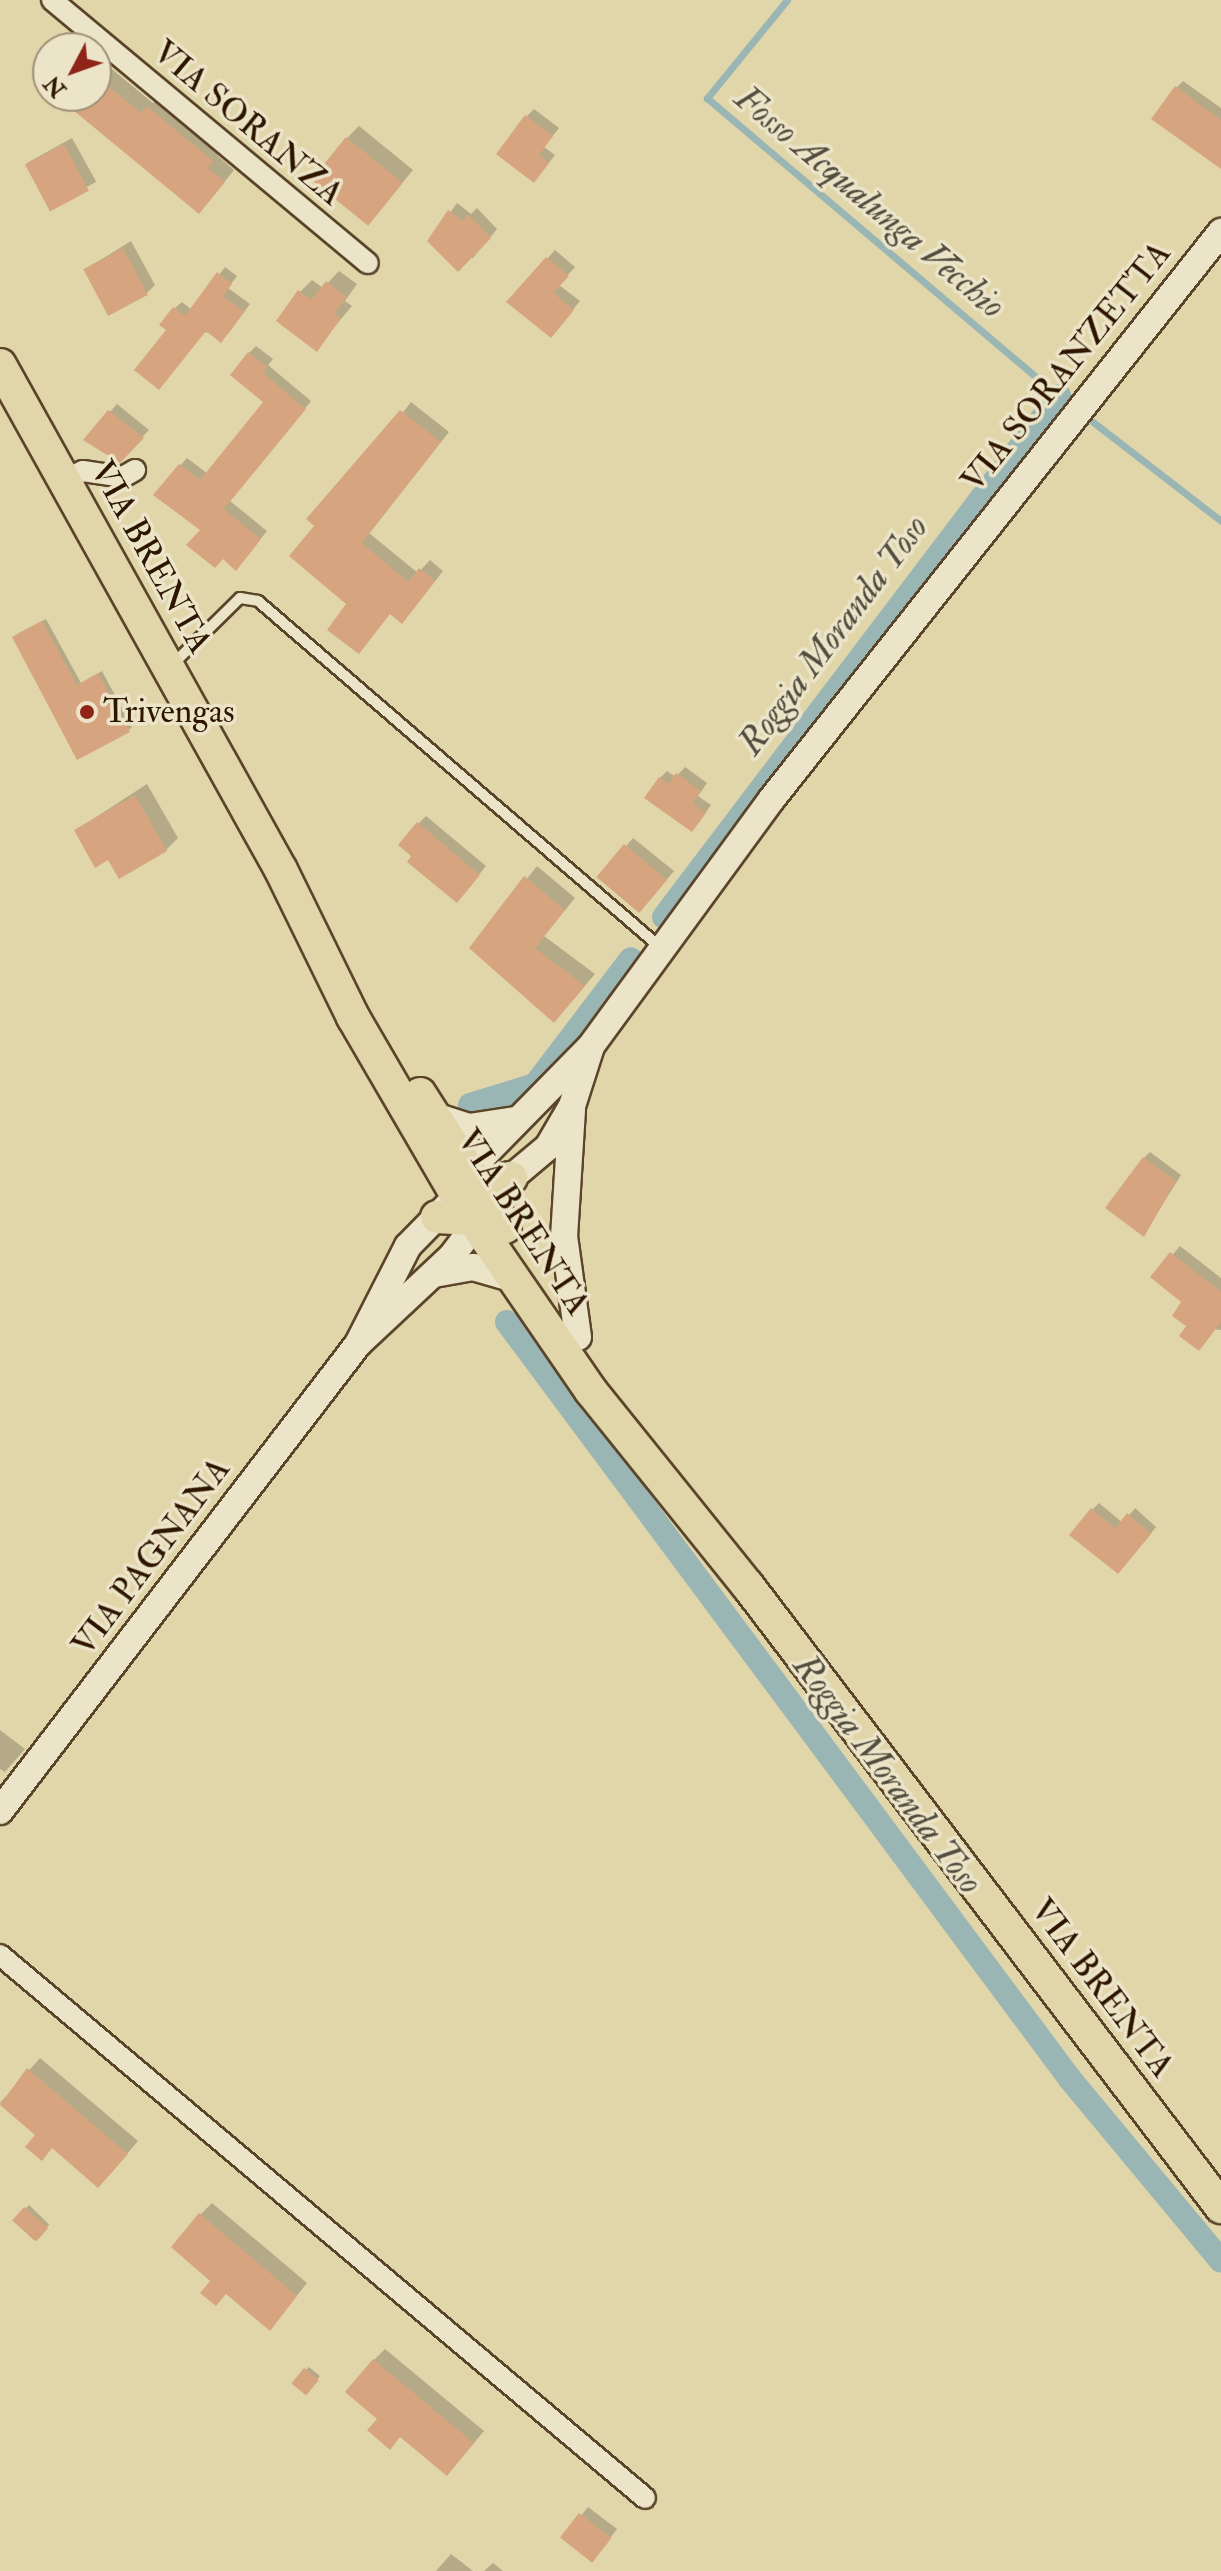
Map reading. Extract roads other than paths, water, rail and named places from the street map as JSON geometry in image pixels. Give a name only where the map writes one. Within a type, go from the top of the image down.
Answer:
[{"type":"main road","name":"VIA BRENTA","points":[[0,365],[281,870],[435,1116],[470,1202],[578,1337],[748,1586]]},
{"type":"main road","name":"VIA BRENTA","points":[[281,870],[353,1017],[470,1202],[514,1279],[591,1391],[748,1586],[1221,2207]]},
{"type":"main road","points":[[511,1178],[470,1202],[574,1349],[609,1380]]},
{"type":"street","name":"VIA SORANZA","points":[[52,0],[368,263]]},
{"type":"street","name":"VIA SORANZETTA","points":[[470,1202],[516,1120],[591,1046],[660,947],[1017,484],[1221,232]]},
{"type":"street","points":[[65,480],[83,471],[123,477],[135,470]]},
{"type":"street","name":"VIA SORANZETTA","points":[[511,1178],[548,1147],[572,1106],[591,1046]]},
{"type":"street","points":[[572,1106],[564,1236],[578,1337]]},
{"type":"street","points":[[435,1116],[469,1127],[516,1120]]},
{"type":"street","name":"VIA PAGNANA","points":[[0,1811],[358,1344],[434,1274],[470,1202]]},
{"type":"street","name":"VIA PAGNANA","points":[[358,1344],[408,1246],[470,1202]]},
{"type":"street","points":[[434,1274],[473,1267],[514,1279]]},
{"type":"street","points":[[0,1955],[645,2498]]},
{"type":"lane","points":[[168,668],[199,644],[240,598],[258,601],[660,947]]},
{"type":"waterway","name":"Fosso Acqualunga Vecchio","points":[[787,0],[707,98],[1059,396]]},
{"type":"waterway","name":"Roggia Moranda Toso","points":[[664,917],[1059,396]]},
{"type":"waterway","points":[[1093,422],[1221,521]]},
{"type":"waterway","name":"Roggia Moranda Toso","points":[[470,1105],[535,1085],[631,959]]},
{"type":"waterway","name":"Roggia Moranda Toso","points":[[507,1322],[1070,2079],[1221,2261]]},
{"type":"place","name":"Trivengas","points":[[87,712]]}]
